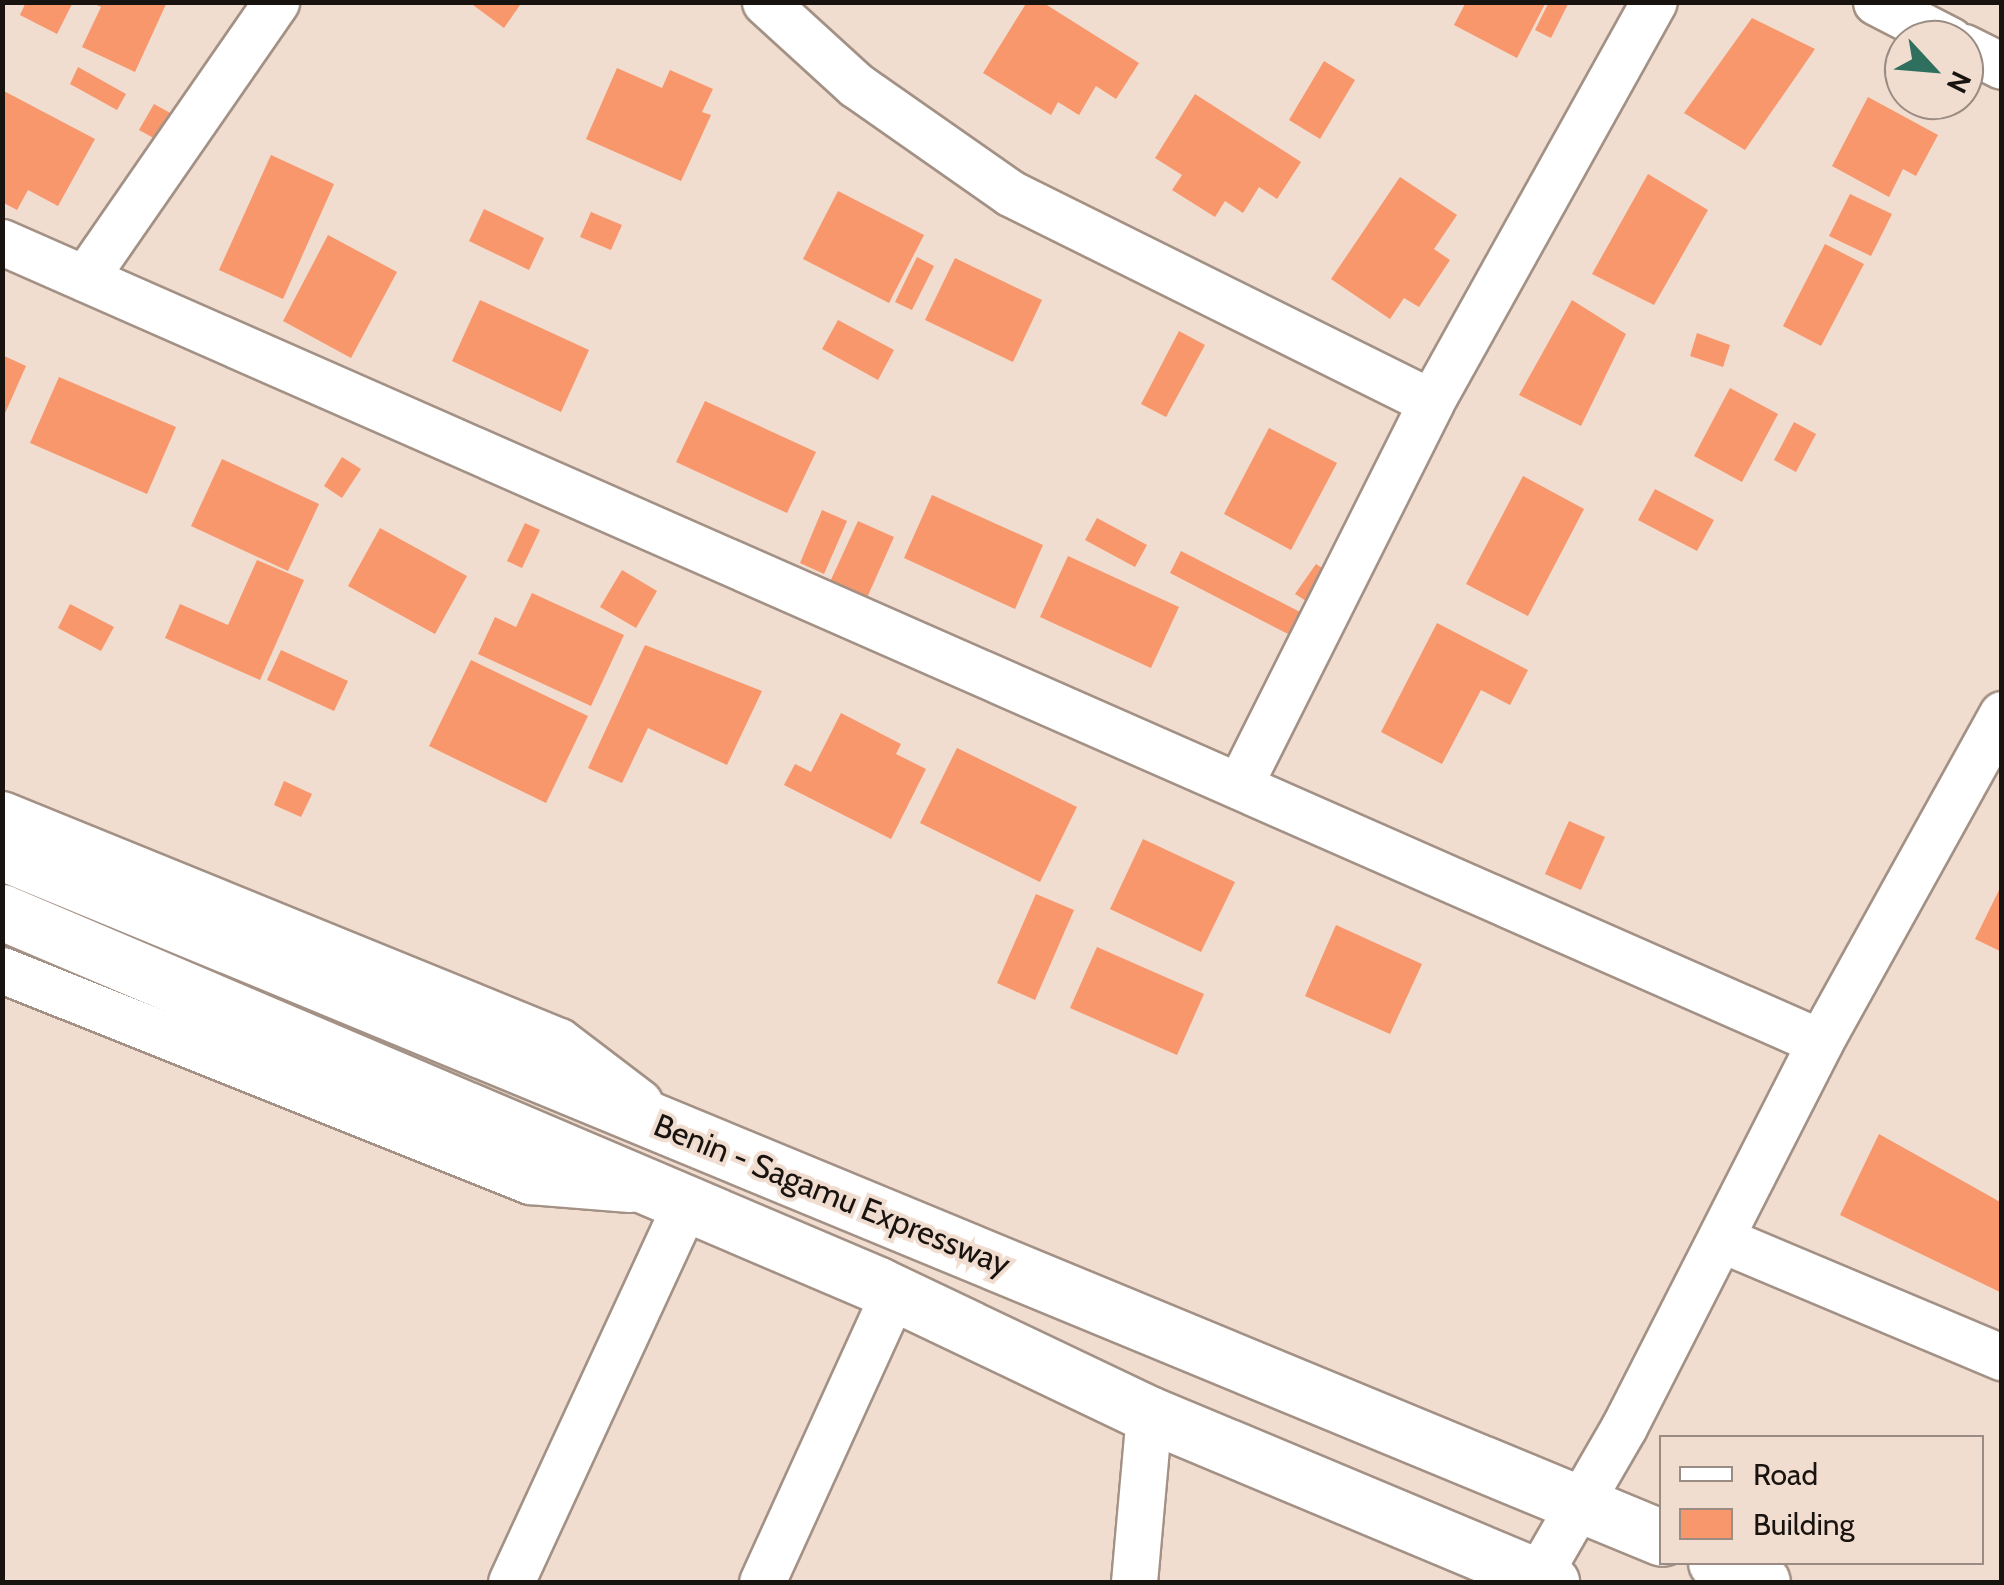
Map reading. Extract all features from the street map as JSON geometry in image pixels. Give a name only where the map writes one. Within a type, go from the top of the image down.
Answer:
[{"type":"highway","name":"Benin - Sagamu Expressway","points":[[2,852],[1659,1537]]},
{"type":"highway","points":[[2,912],[894,1292],[1149,1414],[1544,1580]]},
{"type":"highway","points":[[1723,1565],[1762,1582]]},
{"type":"street","points":[[84,278],[276,2]]},
{"type":"street","points":[[765,2],[856,85],[1010,193],[1431,402]]},
{"type":"street","points":[[1239,786],[1431,402],[1654,2]]},
{"type":"street","points":[[1876,2],[1911,20]]},
{"type":"street","points":[[2,242],[1820,1042]]},
{"type":"street","points":[[1544,1580],[1581,1503],[1723,1240],[1820,1042],[1997,732]]},
{"type":"street","points":[[2,814],[558,1041],[677,1131]]},
{"type":"street","points":[[2,970],[530,1181],[666,1198],[511,1582]]},
{"type":"street","points":[[1723,1240],[2002,1357]]},
{"type":"street","points":[[762,1582],[894,1292]]},
{"type":"street","points":[[1134,1582],[1149,1414]]},
{"type":"building","points":[[26,2],[73,2],[57,34],[20,15]]},
{"type":"building","points":[[90,2],[167,2],[135,72],[82,47],[101,7]]},
{"type":"building","points":[[469,2],[522,2],[504,28]]},
{"type":"building","points":[[1027,2],[1042,2],[1139,63],[1116,99],[1096,86],[1079,115],[1058,102],[1051,115],[983,73]]},
{"type":"building","points":[[1466,2],[1546,2],[1517,58],[1454,25]]},
{"type":"building","points":[[1549,2],[1569,2],[1551,38],[1535,30]]},
{"type":"building","points":[[1752,18],[1815,49],[1745,150],[1684,113]]},
{"type":"building","points":[[1324,61],[1355,80],[1320,139],[1289,120]]},
{"type":"building","points":[[78,67],[126,94],[117,110],[70,84]]},
{"type":"building","points":[[617,68],[662,88],[670,70],[713,89],[702,112],[711,115],[681,181],[586,139]]},
{"type":"building","points":[[2,90],[95,139],[58,206],[28,190],[17,210],[2,202]]},
{"type":"building","points":[[1195,94],[1301,162],[1277,199],[1259,187],[1243,213],[1225,201],[1215,217],[1172,190],[1182,175],[1155,158]]},
{"type":"building","points":[[1868,97],[1884,106],[1884,120],[1910,120],[1938,135],[1916,176],[1903,169],[1889,197],[1832,166]]},
{"type":"building","points":[[154,104],[183,120],[168,146],[139,130]]},
{"type":"building","points":[[271,155],[334,184],[283,299],[219,270]]},
{"type":"building","points":[[1648,174],[1708,210],[1654,305],[1592,274]]},
{"type":"building","points":[[1400,177],[1457,215],[1434,249],[1450,260],[1419,307],[1404,298],[1390,319],[1331,279]]},
{"type":"building","points":[[838,191],[924,235],[889,303],[803,259]]},
{"type":"building","points":[[1850,194],[1892,214],[1871,256],[1829,236]]},
{"type":"building","points":[[484,209],[544,238],[529,270],[469,241]]},
{"type":"building","points":[[591,212],[622,225],[611,250],[580,237]]},
{"type":"building","points":[[328,235],[397,272],[351,358],[283,321]]},
{"type":"building","points":[[1825,244],[1864,264],[1821,346],[1783,326]]},
{"type":"building","points":[[917,257],[934,266],[912,310],[895,302]]},
{"type":"building","points":[[955,258],[1042,300],[1013,362],[925,320]]},
{"type":"building","points":[[480,300],[589,350],[561,412],[452,361]]},
{"type":"building","points":[[1572,300],[1626,334],[1581,426],[1519,395]]},
{"type":"building","points":[[838,320],[894,350],[878,380],[822,349]]},
{"type":"building","points":[[1179,331],[1205,345],[1166,417],[1141,404]]},
{"type":"building","points":[[1697,333],[1730,345],[1723,367],[1690,356]]},
{"type":"building","points":[[2,355],[26,366],[2,420]]},
{"type":"building","points":[[59,377],[176,427],[147,494],[30,443]]},
{"type":"building","points":[[1730,388],[1778,414],[1742,482],[1694,456]]},
{"type":"building","points":[[705,401],[816,452],[787,513],[676,462]]},
{"type":"building","points":[[1794,422],[1816,434],[1796,472],[1774,460]]},
{"type":"building","points":[[1269,428],[1337,463],[1291,550],[1224,514]]},
{"type":"building","points":[[342,457],[361,469],[342,498],[324,486]]},
{"type":"building","points":[[222,459],[319,504],[288,571],[191,526]]},
{"type":"building","points":[[1523,476],[1584,509],[1528,616],[1466,584]]},
{"type":"building","points":[[1655,489],[1714,520],[1697,551],[1638,520]]},
{"type":"building","points":[[932,495],[1043,545],[1015,609],[904,558]]},
{"type":"building","points":[[822,510],[847,521],[824,574],[800,563]]},
{"type":"building","points":[[1097,518],[1147,545],[1135,567],[1085,540]]},
{"type":"building","points":[[858,521],[894,537],[866,600],[829,584]]},
{"type":"building","points":[[525,523],[540,530],[522,568],[507,561]]},
{"type":"building","points":[[380,528],[467,576],[435,634],[348,586]]},
{"type":"building","points":[[1181,551],[1302,613],[1290,635],[1170,573]]},
{"type":"building","points":[[1068,556],[1179,607],[1151,668],[1040,617]]},
{"type":"building","points":[[257,560],[304,580],[260,680],[165,638],[180,604],[228,625]]},
{"type":"building","points":[[1316,564],[1334,576],[1314,606],[1295,594]]},
{"type":"building","points":[[622,570],[657,591],[636,628],[600,607]]},
{"type":"building","points":[[532,593],[624,635],[591,706],[478,654],[495,617],[516,627]]},
{"type":"building","points":[[70,604],[114,627],[101,651],[58,628]]},
{"type":"building","points":[[1437,623],[1528,670],[1510,705],[1481,690],[1442,764],[1381,732]]},
{"type":"building","points":[[645,645],[762,691],[727,765],[648,728],[622,783],[588,768]]},
{"type":"building","points":[[281,650],[348,681],[334,711],[267,680]]},
{"type":"building","points":[[471,660],[588,716],[546,803],[429,746]]},
{"type":"building","points":[[841,713],[901,744],[896,754],[926,769],[891,839],[784,785],[795,764],[811,772]]},
{"type":"building","points":[[957,748],[1077,807],[1040,882],[920,823]]},
{"type":"building","points":[[284,781],[312,794],[301,817],[274,805]]},
{"type":"building","points":[[1569,821],[1605,837],[1581,890],[1545,874]]},
{"type":"building","points":[[1143,839],[1235,882],[1201,952],[1110,909]]},
{"type":"building","points":[[2002,884],[2002,952],[1975,939]]},
{"type":"building","points":[[1036,894],[1074,910],[1035,1000],[997,983]]},
{"type":"building","points":[[1336,925],[1422,964],[1390,1034],[1305,996]]},
{"type":"building","points":[[1097,947],[1204,994],[1177,1055],[1070,1008]]},
{"type":"building","points":[[1879,1134],[2002,1203],[2002,1293],[1840,1215]]}]
